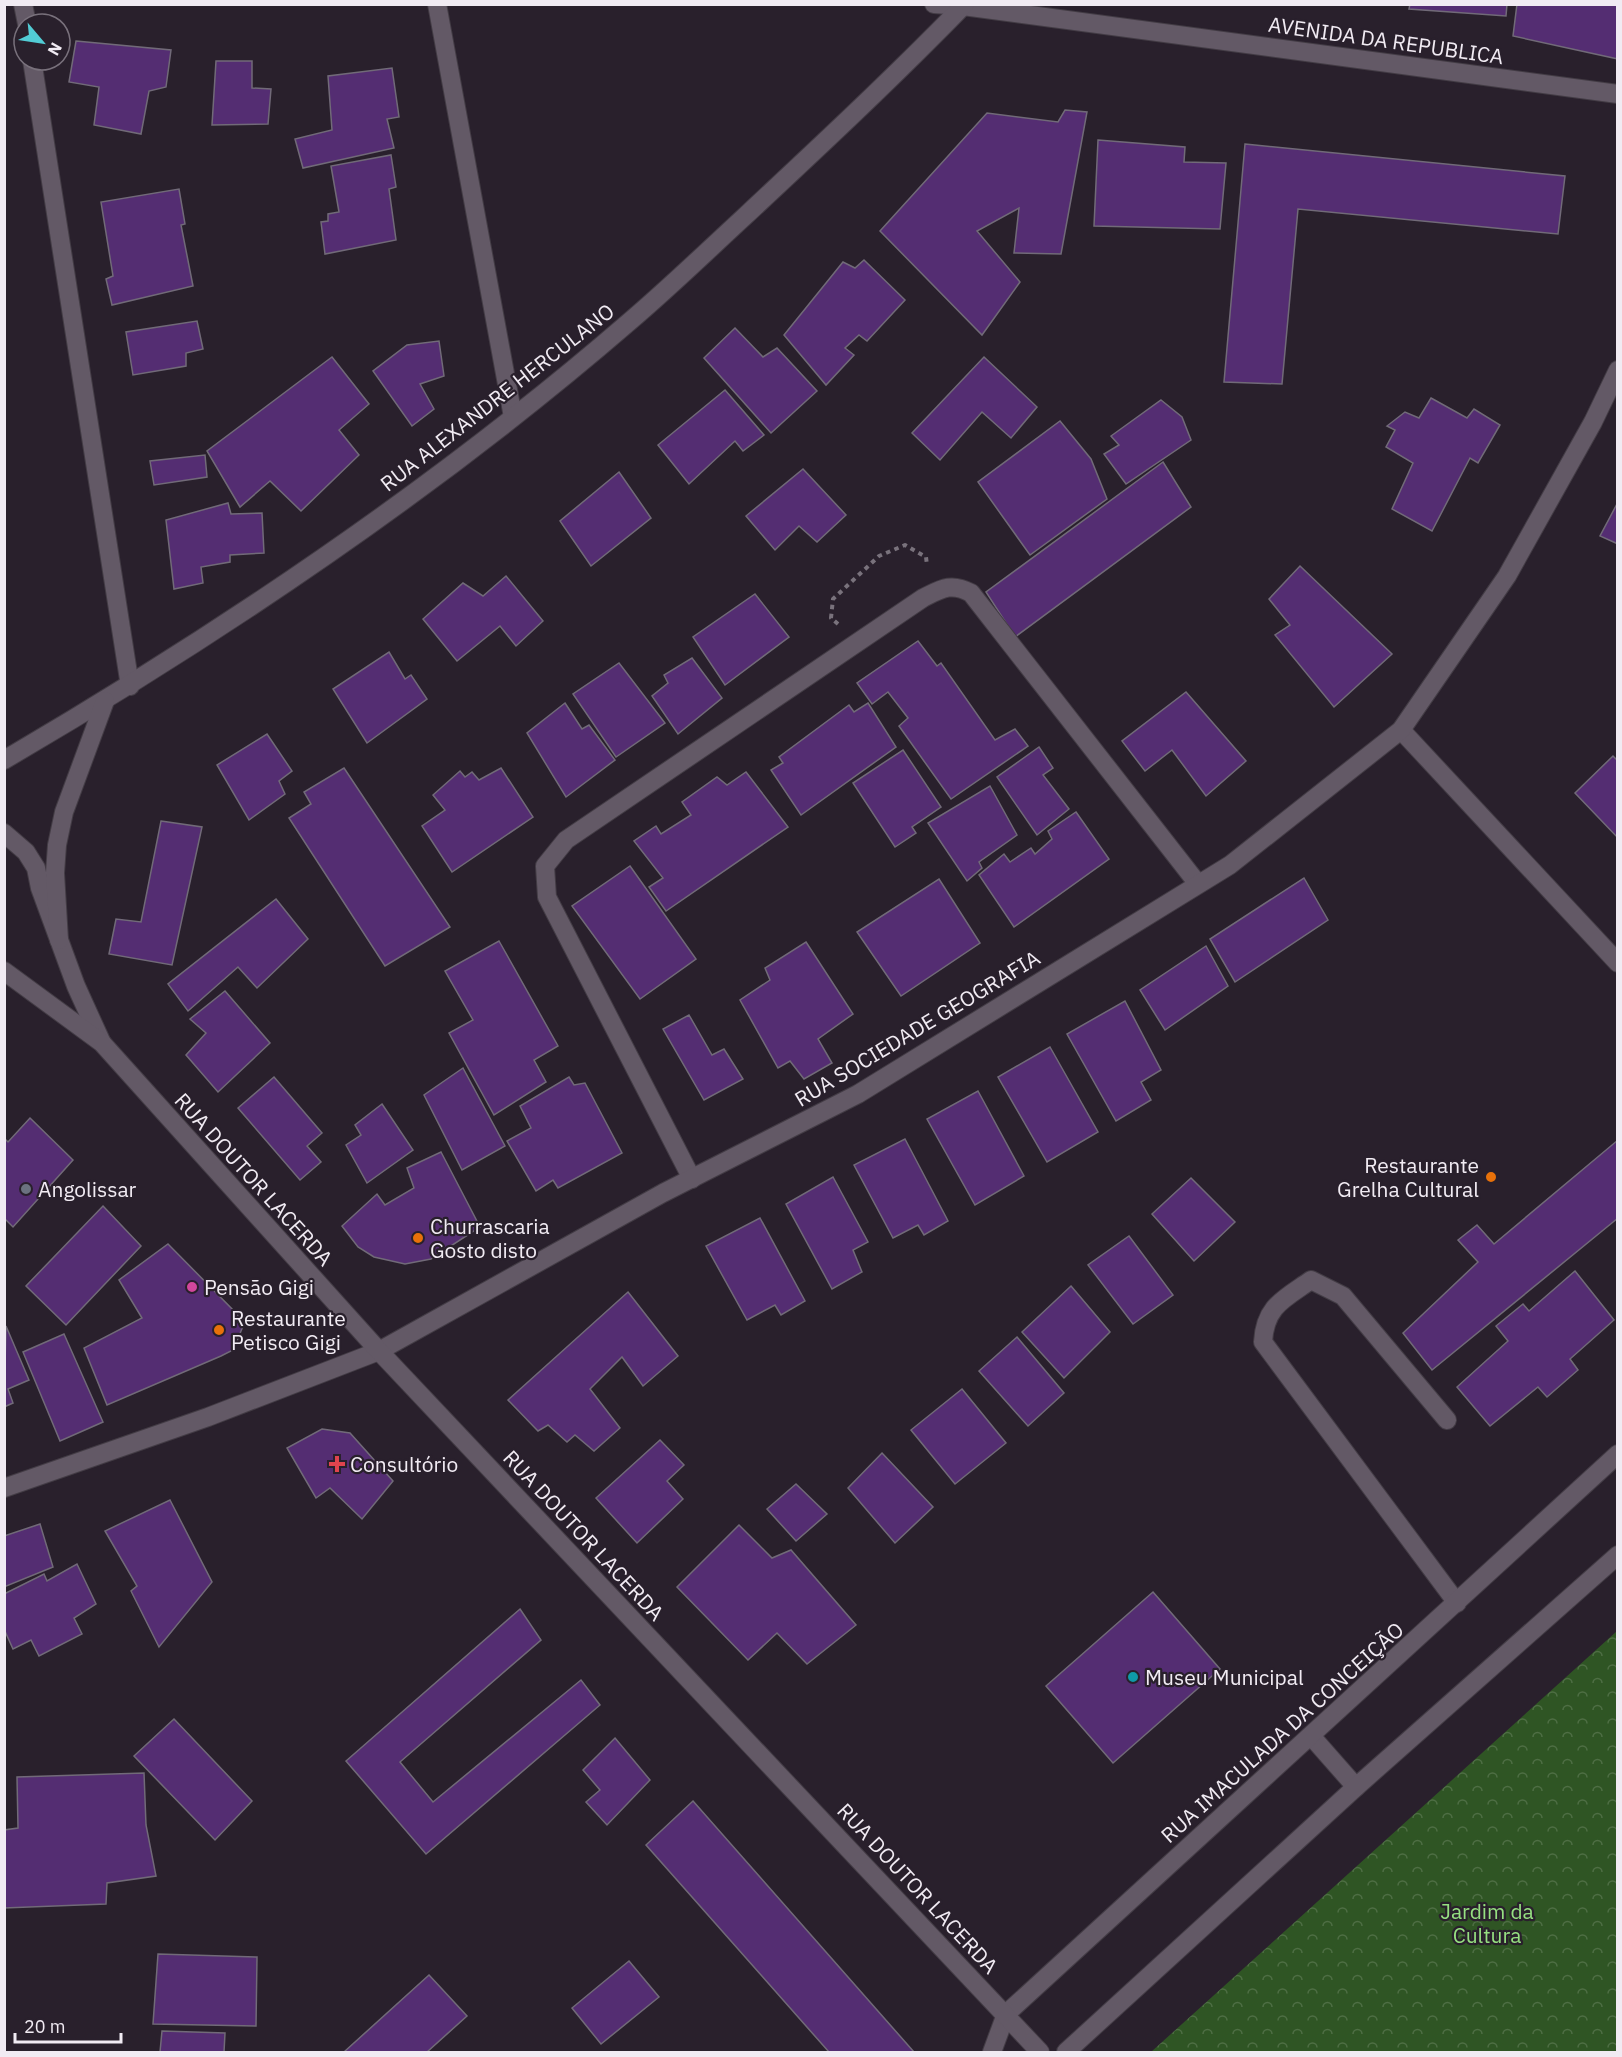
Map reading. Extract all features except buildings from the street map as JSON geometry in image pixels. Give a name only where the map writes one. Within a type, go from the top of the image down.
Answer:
[{"type":"street","points":[[437,4],[513,417]]},
{"type":"street","name":"AVENIDA DA REPUBLICA","points":[[934,4],[964,5],[1617,93]]},
{"type":"street","name":"RUA ALEXANDRE HERCULANO","points":[[4,760],[130,686],[369,525],[513,417],[639,314],[801,164],[964,5]]},
{"type":"street","points":[[34,72],[130,686]]},
{"type":"street","name":"RUA SOCIEDADE GEOGRAFIA","points":[[4,1488],[208,1417],[379,1351],[692,1179],[858,1094],[1230,865],[1401,730],[1507,576],[1593,422],[1617,370]]},
{"type":"street","points":[[692,1179],[547,897],[545,866],[566,840],[923,598],[946,586],[960,587],[971,593],[1198,884]]},
{"type":"street","points":[[59,940],[55,873],[57,845],[64,812],[105,701]]},
{"type":"street","points":[[1401,730],[1617,963]]},
{"type":"street","name":"RUA DOUTOR LACERDA","points":[[4,833],[26,852],[36,868],[40,888],[59,940],[102,1043]]},
{"type":"street","name":"RUA DOUTOR LACERDA","points":[[4,971],[102,1043],[379,1351],[1040,2052]]},
{"type":"street","points":[[4,979],[26,985]]},
{"type":"street","points":[[1447,1420],[1343,1296],[1311,1280],[1273,1307],[1264,1325],[1263,1342],[1457,1603]]},
{"type":"street","name":"RUA IMACULADA DA CONCEIÇÃO","points":[[992,2052],[1006,2014],[1312,1737],[1617,1454]]},
{"type":"street","points":[[1066,2052],[1356,1787],[1617,1555]]},
{"type":"street","points":[[1312,1737],[1356,1787]]},
{"type":"path","points":[[874,632],[847,634],[831,618],[833,599],[879,556],[905,545],[926,557],[928,577],[923,598]]},
{"type":"green space","name":"Jardim da Cultura","points":[[1617,1631],[1617,2052],[1151,2052]]},
{"type":"place","name":"Restaurante Grelha Cultural","points":[[1491,1177]]},
{"type":"place","name":"Angolissar","points":[[26,1189]]},
{"type":"place","name":"Churrascaria Gosto disto","points":[[418,1238]]},
{"type":"place","name":"Pensão Gigi","points":[[192,1287]]},
{"type":"place","name":"Restaurante Petisco Gigi","points":[[219,1330]]},
{"type":"place","name":"Consultório","points":[[337,1464]]},
{"type":"place","name":"Museu Municipal","points":[[1133,1677]]}]
